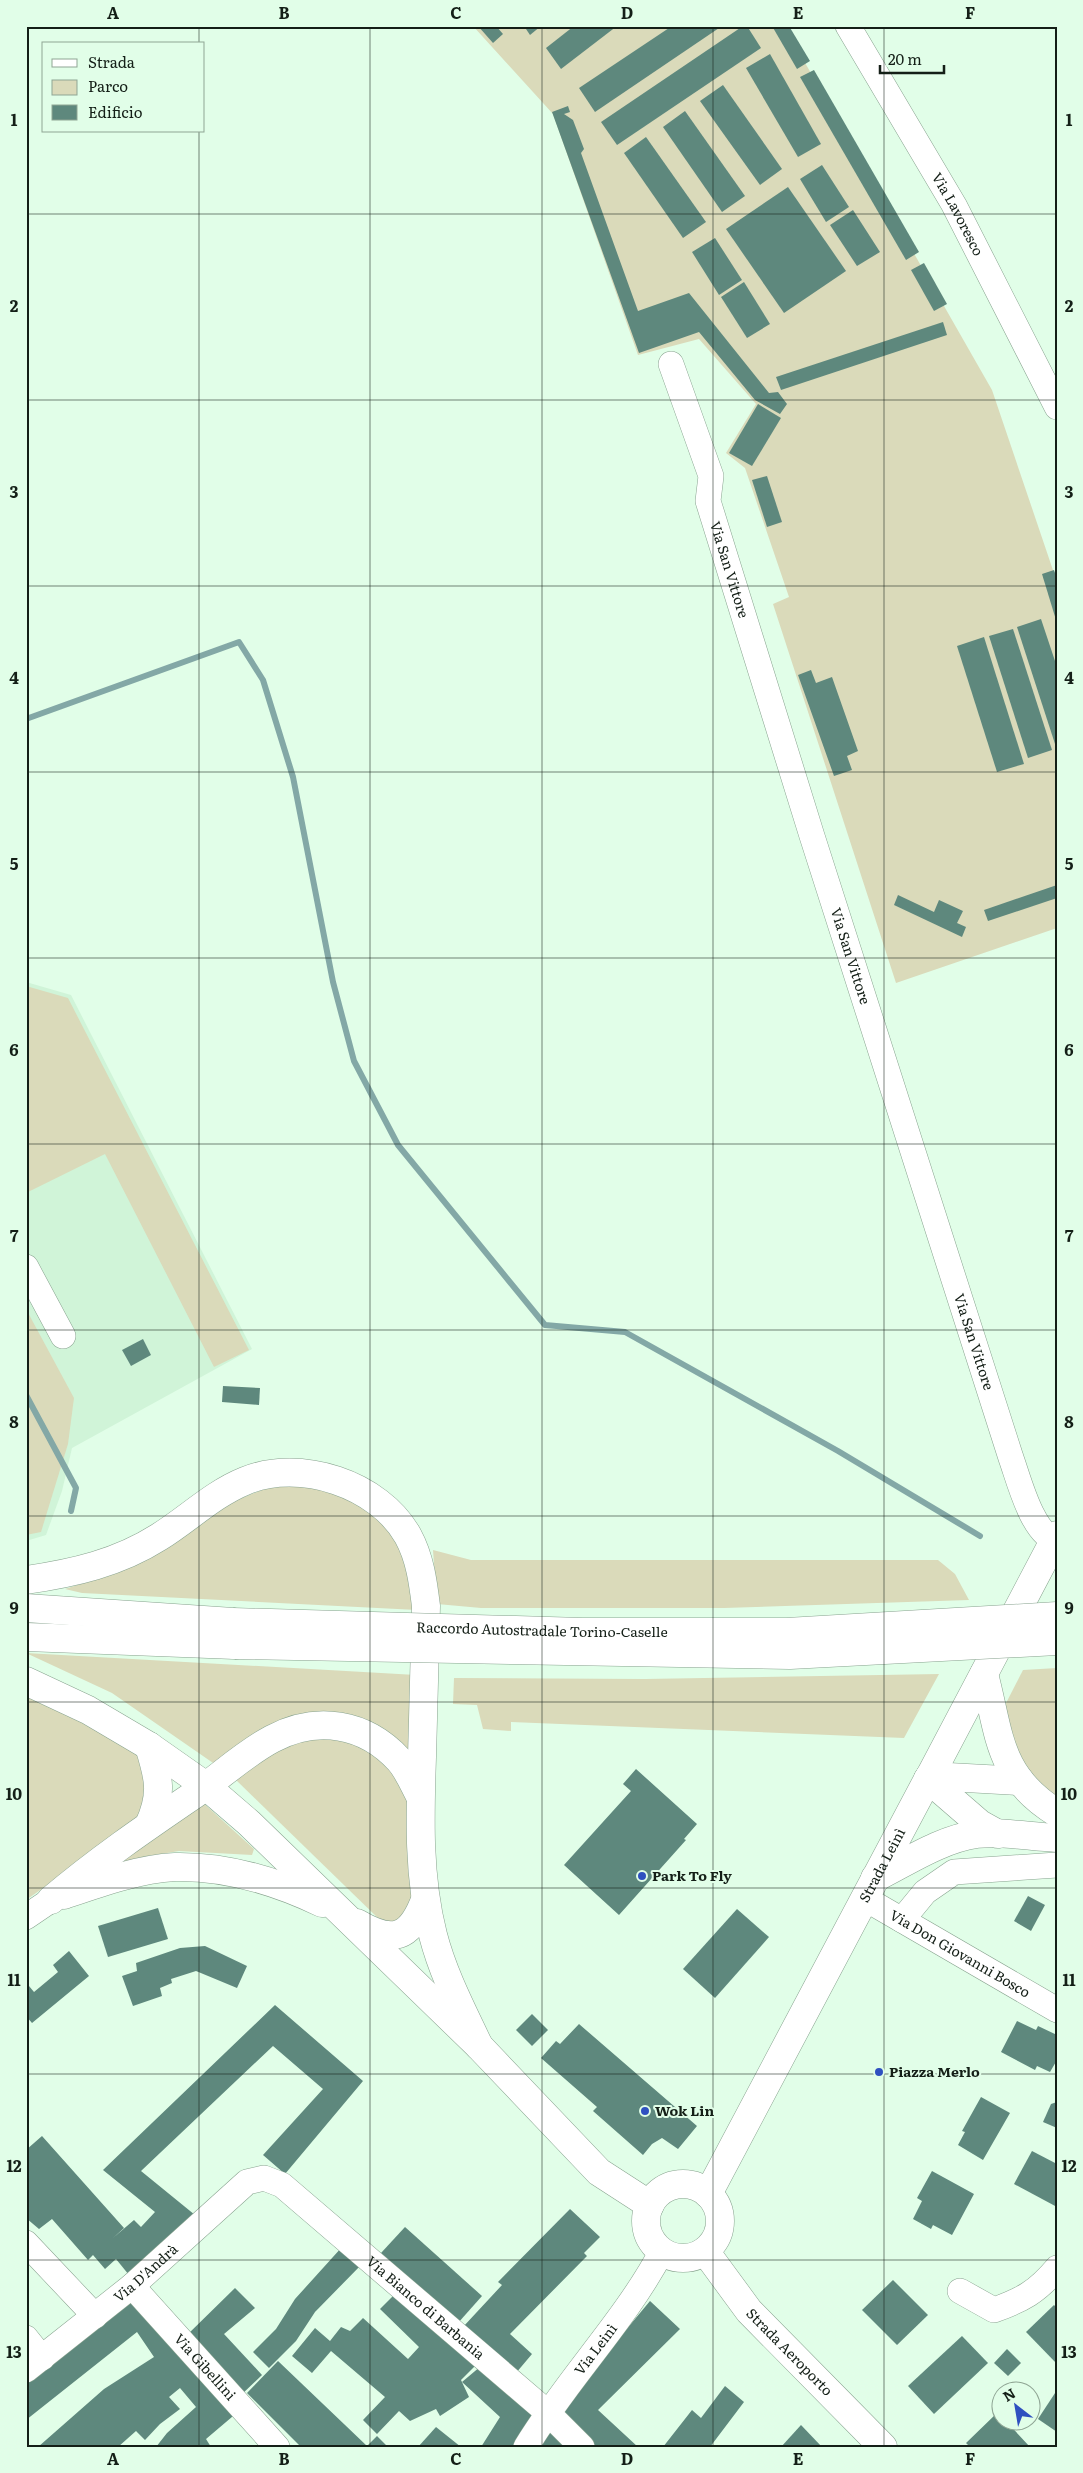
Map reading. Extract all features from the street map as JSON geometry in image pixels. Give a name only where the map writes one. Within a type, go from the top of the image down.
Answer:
[{"type":"main road","points":[[26,1580],[96,1567],[127,1554],[158,1538],[220,1494],[245,1481],[269,1474],[299,1472],[326,1477],[356,1489],[376,1501],[393,1516],[408,1536],[422,1575],[426,1606],[421,1797],[422,1863],[425,1900],[433,1936],[445,1973],[479,2046]]},
{"type":"main road","name":"Strada Leinì","points":[[708,2194],[1056,1539]]},
{"type":"main road","name":"Raccordo Autostradale Torino-Caselle","points":[[26,1608],[234,1634],[790,1655],[1057,1641]]},
{"type":"main road","name":"Raccordo Autostradale Torino-Caselle","points":[[26,1638],[234,1634],[787,1632],[1057,1616]]},
{"type":"main road","points":[[984,1674],[1001,1750],[1020,1781],[1034,1797],[1057,1813]]},
{"type":"main road","points":[[26,1681],[88,1710],[149,1746],[206,1786],[249,1823],[479,2046],[600,2172],[650,2205]]},
{"type":"main road","points":[[51,1900],[93,1864],[272,1739],[315,1724],[335,1725],[357,1730],[380,1742],[401,1762],[421,1797]]},
{"type":"main road","points":[[149,1746],[156,1767],[159,1799],[149,1825]]},
{"type":"main road","points":[[929,1777],[1020,1781]]},
{"type":"main road","points":[[929,1777],[980,1824],[998,1834]]},
{"type":"main road","points":[[870,1888],[958,1838],[977,1834],[998,1834],[1057,1838]]},
{"type":"main road","points":[[51,1900],[136,1874],[174,1867],[214,1868],[266,1880],[307,1896],[384,1936],[398,1935],[407,1931],[418,1920],[425,1900]]},
{"type":"main road","points":[[688,2184],[708,2194],[719,2212],[720,2223],[713,2243],[695,2256],[684,2258],[662,2251],[653,2242],[648,2230],[646,2217],[650,2205],[661,2192],[676,2185],[688,2184]]},
{"type":"main road","name":"Strada Aeroporto","points":[[705,2250],[750,2311],[883,2447]]},
{"type":"street","name":"Via Lavoresco","points":[[848,26],[954,204],[1057,407]]},
{"type":"street","name":"Via San Vittore","points":[[671,364],[711,476],[708,501],[809,826],[1024,1497],[1039,1528],[1056,1539]]},
{"type":"street","points":[[26,1267],[63,1336]]},
{"type":"street","points":[[902,1920],[925,1892],[954,1872],[1057,1865]]},
{"type":"street","name":"Via Don Giovanni Bosco","points":[[870,1888],[902,1920],[1057,2010]]},
{"type":"street","points":[[26,1917],[51,1900]]},
{"type":"street","name":"Via D'Andrà","points":[[34,2364],[132,2286],[247,2182],[264,2178]]},
{"type":"street","name":"Via Bianco di Barbania","points":[[264,2178],[282,2185],[547,2412],[582,2447]]},
{"type":"street","points":[[26,2243],[94,2316]]},
{"type":"street","name":"Via Leinì","points":[[526,2447],[547,2412],[648,2277],[662,2251]]},
{"type":"street","points":[[960,2291],[994,2310],[1022,2300],[1047,2280],[1057,2268]]},
{"type":"street","name":"Via Gibellini","points":[[132,2286],[277,2447]]},
{"type":"street","points":[[26,2338],[34,2364]]},
{"type":"shaded area","points":[[26,982],[71,995],[252,1349],[72,1448],[62,1491],[46,1535],[26,1541]]},
{"type":"green space","points":[[473,26],[784,26],[992,390],[1057,582],[1057,928],[896,983],[773,604],[789,597],[745,468],[726,453],[756,404],[699,339],[638,355],[553,114]]},
{"type":"green space","points":[[26,986],[68,998],[249,1350],[214,1367],[105,1154],[26,1193]]},
{"type":"green space","points":[[26,1309],[74,1398],[68,1444],[41,1532],[26,1535]]},
{"type":"green space","points":[[274,1485],[313,1485],[356,1501],[390,1529],[409,1562],[417,1610],[82,1593],[65,1589],[114,1573],[225,1505]]},
{"type":"green space","points":[[433,1550],[471,1560],[938,1560],[955,1574],[969,1600],[724,1608],[481,1608],[437,1604]]},
{"type":"green space","points":[[26,1653],[416,1675],[413,1759],[353,1718],[216,1765],[112,1693]]},
{"type":"green space","points":[[1057,1668],[1057,1802],[1023,1776],[1004,1707],[1023,1670]]},
{"type":"green space","points":[[939,1674],[904,1738],[511,1722],[511,1731],[483,1729],[477,1705],[453,1704],[454,1678],[645,1679]]},
{"type":"green space","points":[[26,1690],[143,1756],[148,1811],[93,1853],[26,1900]]},
{"type":"green space","points":[[316,1730],[378,1748],[411,1798],[416,1903],[393,1925],[382,1922],[234,1778],[242,1767]]},
{"type":"green space","points":[[200,1800],[254,1849],[252,1855],[179,1851],[143,1857],[108,1867]]},
{"type":"building","points":[[478,26],[496,26],[503,34],[493,43]]},
{"type":"building","points":[[524,26],[541,26],[530,35]]},
{"type":"building","points":[[574,26],[617,26],[561,69],[546,48]]},
{"type":"building","points":[[672,26],[722,26],[595,112],[579,88]]},
{"type":"building","points":[[743,26],[747,26],[761,48],[617,145],[601,122]]},
{"type":"building","points":[[772,26],[789,26],[810,61],[797,69]]},
{"type":"building","points":[[770,54],[821,144],[798,157],[746,68]]},
{"type":"building","points":[[814,70],[919,252],[906,260],[800,77]]},
{"type":"building","points":[[723,85],[782,169],[760,185],[700,101]]},
{"type":"building","points":[[568,106],[570,112],[564,114],[573,120],[584,149],[581,153],[638,311],[689,293],[769,393],[778,392],[787,404],[780,414],[755,400],[699,332],[639,353],[552,112]]},
{"type":"building","points":[[685,111],[745,196],[722,212],[663,127]]},
{"type":"building","points":[[646,137],[706,222],[683,238],[624,153]]},
{"type":"building","points":[[822,165],[849,207],[826,222],[800,179]]},
{"type":"building","points":[[788,187],[846,271],[784,313],[726,229]]},
{"type":"building","points":[[853,210],[880,252],[857,266],[830,225]]},
{"type":"building","points":[[715,238],[742,280],[719,295],[692,252]]},
{"type":"building","points":[[924,263],[947,304],[934,311],[911,270]]},
{"type":"building","points":[[744,282],[770,324],[747,338],[721,297]]},
{"type":"building","points":[[943,322],[947,335],[781,390],[776,377]]},
{"type":"building","points":[[758,404],[781,418],[752,466],[729,453]]},
{"type":"building","points":[[767,476],[782,522],[767,527],[752,480]]},
{"type":"building","points":[[1054,570],[1057,579],[1056,620],[1042,574]]},
{"type":"building","points":[[1041,619],[1057,667],[1056,747],[1017,627]]},
{"type":"building","points":[[1013,629],[1052,750],[1028,758],[989,636]]},
{"type":"building","points":[[984,637],[1024,764],[997,772],[957,646]]},
{"type":"building","points":[[811,670],[816,683],[832,677],[858,751],[847,756],[852,770],[834,776],[798,675]]},
{"type":"building","points":[[1057,885],[1057,898],[988,921],[984,910]]},
{"type":"building","points":[[898,895],[934,912],[939,900],[963,911],[957,923],[966,927],[962,937],[894,905]]},
{"type":"building","points":[[143,1339],[151,1355],[131,1366],[122,1350]]},
{"type":"building","points":[[223,1386],[260,1388],[259,1405],[222,1402]]},
{"type":"building","points":[[636,1769],[697,1824],[684,1839],[686,1840],[619,1915],[564,1865],[631,1791],[623,1784]]},
{"type":"building","points":[[1028,1896],[1045,1905],[1031,1931],[1014,1921]]},
{"type":"building","points":[[158,1908],[168,1939],[108,1957],[98,1926]]},
{"type":"building","points":[[737,1909],[769,1937],[715,1998],[683,1969]]},
{"type":"building","points":[[205,1946],[247,1966],[237,1988],[196,1971],[171,1979],[172,1983],[160,1988],[162,1996],[133,2006],[122,1976],[137,1971],[136,1963],[180,1948]]},
{"type":"building","points":[[69,1951],[89,1976],[32,2023],[26,2016],[26,1988],[29,1986],[34,1992],[58,1972],[53,1965]]},
{"type":"building","points":[[275,2005],[363,2081],[285,2174],[263,2155],[323,2089],[273,2046],[141,2171],[195,2215],[129,2275],[116,2259],[105,2269],[93,2255],[88,2260],[52,2219],[39,2229],[26,2218],[26,2150],[42,2136],[124,2228],[113,2238],[134,2220],[141,2227],[155,2212],[103,2170]]},
{"type":"building","points":[[532,2014],[548,2030],[532,2046],[516,2030]]},
{"type":"building","points":[[1017,2021],[1036,2030],[1038,2026],[1057,2035],[1057,2060],[1050,2072],[1037,2066],[1035,2070],[1001,2052]]},
{"type":"building","points":[[579,2024],[697,2126],[678,2149],[662,2138],[652,2144],[643,2155],[593,2111],[597,2107],[541,2058],[556,2041],[560,2044]]},
{"type":"building","points":[[981,2097],[1010,2113],[983,2160],[958,2145],[965,2132],[962,2131]]},
{"type":"building","points":[[1057,2102],[1057,2128],[1043,2122],[1051,2104]]},
{"type":"building","points":[[1032,2151],[1057,2164],[1057,2207],[1014,2184]]},
{"type":"building","points":[[932,2171],[974,2194],[952,2235],[933,2225],[931,2229],[913,2219],[922,2201],[917,2198]]},
{"type":"building","points":[[570,2209],[600,2237],[584,2253],[587,2256],[510,2334],[532,2354],[516,2373],[463,2327],[502,2285],[498,2282]]},
{"type":"building","points":[[405,2227],[482,2296],[458,2323],[381,2253]]},
{"type":"building","points":[[342,2247],[362,2264],[315,2312],[296,2341],[269,2368],[253,2352],[276,2329],[295,2299]]},
{"type":"building","points":[[893,2280],[928,2315],[897,2345],[862,2310]]},
{"type":"building","points":[[235,2288],[255,2308],[224,2334],[262,2375],[240,2396],[185,2337]]},
{"type":"building","points":[[397,2292],[477,2364],[461,2380],[469,2397],[440,2416],[436,2409],[410,2421],[399,2411],[377,2434],[363,2420],[385,2397],[331,2351],[312,2373],[292,2356],[315,2328],[330,2341],[341,2327],[350,2331],[363,2318],[408,2359],[419,2347],[380,2309]]},
{"type":"building","points":[[135,2296],[239,2411],[206,2439],[211,2447],[156,2447],[167,2433],[196,2407],[180,2388],[169,2397],[180,2409],[160,2424],[145,2440],[136,2431],[118,2447],[38,2447],[104,2389],[154,2357],[137,2332],[26,2420],[26,2380]]},
{"type":"building","points":[[650,2301],[680,2329],[598,2410],[638,2447],[593,2447],[560,2409]]},
{"type":"building","points":[[1054,2305],[1057,2308],[1057,2364],[1026,2332]]},
{"type":"building","points":[[962,2336],[988,2363],[934,2414],[908,2386]]},
{"type":"building","points":[[1007,2349],[1021,2363],[1008,2376],[994,2363]]},
{"type":"building","points":[[278,2361],[367,2446],[377,2436],[388,2447],[301,2447],[247,2393]]},
{"type":"building","points":[[481,2366],[537,2415],[518,2447],[481,2447],[500,2417],[462,2382]]},
{"type":"building","points":[[725,2386],[744,2402],[710,2447],[663,2447],[692,2410],[701,2418]]},
{"type":"building","points":[[1057,2390],[1057,2432],[1040,2420],[1040,2416]]},
{"type":"building","points":[[990,2420],[990,2430],[1014,2430],[1030,2447],[970,2447],[966,2443]]},
{"type":"building","points":[[801,2425],[822,2447],[781,2447]]},
{"type":"building","points":[[436,2427],[461,2447],[418,2447]]},
{"type":"building","points":[[546,2429],[567,2447],[535,2447]]},
{"type":"waterway","points":[[26,719],[239,642],[263,680],[293,777],[333,982],[354,1061],[398,1145],[545,1325],[625,1332],[838,1451],[980,1536]]},
{"type":"waterway","points":[[26,1395],[76,1488],[71,1511]]},
{"type":"place","name":"Park To Fly","points":[[642,1876]]},
{"type":"place","name":"Piazza Merlo","points":[[879,2072]]},
{"type":"place","name":"Wok Lin","points":[[645,2111]]}]
